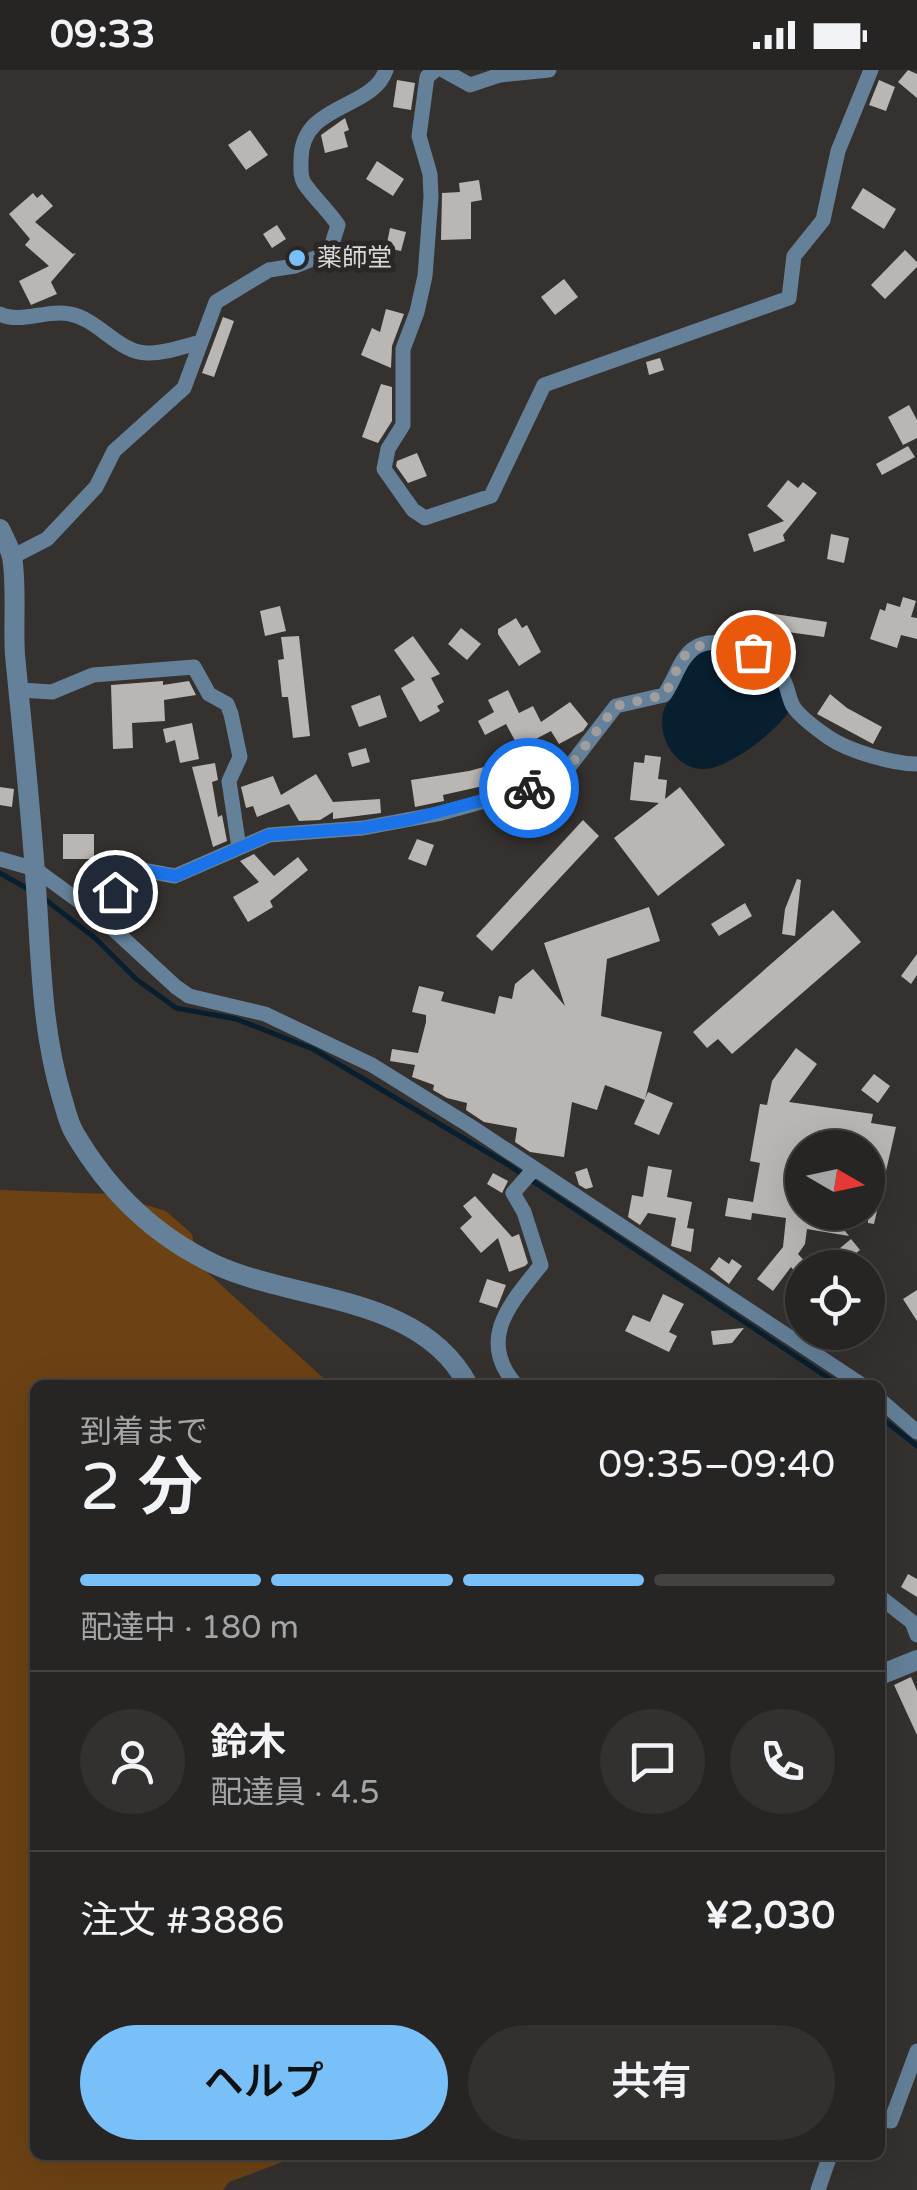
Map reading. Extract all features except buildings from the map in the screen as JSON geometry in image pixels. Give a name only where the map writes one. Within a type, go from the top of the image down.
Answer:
[{"type":"street","points":[[12,557],[48,539],[96,487],[114,451],[184,388],[216,302],[269,270],[318,257],[332,244],[338,225],[301,179],[301,146],[311,129],[339,106],[360,98],[382,82],[386,70]]},
{"type":"street","points":[[435,70],[427,77],[419,136],[430,185],[425,276],[403,348],[403,425],[388,449],[384,469],[413,510],[425,518],[491,496],[544,384],[789,298],[794,256],[823,220],[838,151],[870,70]]},
{"type":"street","points":[[443,70],[470,85],[500,75],[550,70]]},
{"type":"street","points":[[0,314],[10,319],[45,313],[70,314],[104,330],[133,351],[148,354],[201,342]]},
{"type":"street","points":[[0,529],[12,557],[13,623],[43,997],[54,1071],[72,1129],[104,1180],[165,1236],[214,1264],[262,1283],[376,1312],[410,1326],[442,1350],[464,1380]]},
{"type":"street","points":[[98,916],[115,892],[142,870],[176,876],[269,835],[438,814],[528,789],[569,767],[616,706],[664,695],[683,658],[698,645],[737,644],[753,652],[780,673],[793,706],[830,739],[898,764],[917,764]]},
{"type":"street","points":[[20,690],[52,692],[92,676],[194,667],[208,694],[227,704],[231,714],[240,757],[228,781],[240,848]]},
{"type":"street","points":[[0,859],[35,869],[98,916],[189,996],[265,1014],[372,1065],[854,1380]]},
{"type":"street","points":[[512,1380],[501,1368],[499,1339],[508,1304],[541,1264],[524,1212],[513,1192],[532,1170]]},
{"type":"street","points":[[885,1404],[917,1432]]},
{"type":"street","points":[[885,1601],[912,1622],[917,1635]]},
{"type":"street","points":[[885,1674],[917,1660]]},
{"type":"street","points":[[885,2120],[892,2121],[917,2051]]},
{"type":"street","points":[[818,2190],[828,2160]]},
{"type":"shaded area","points":[[0,1190],[110,1194],[166,1211],[192,1234],[198,1264],[326,1380],[30,1380],[30,2160],[288,2160],[229,2182],[223,2190],[0,2190]]},
{"type":"water","points":[[703,649],[747,657],[770,672],[788,713],[743,753],[712,768],[700,769],[679,760],[672,751],[662,718],[688,663]]},
{"type":"waterway","points":[[0,873],[28,889]]},
{"type":"waterway","points":[[42,897],[95,938],[136,979],[176,1008],[236,1019],[313,1049],[507,1164],[831,1380]]},
{"type":"waterway","points":[[885,1421],[917,1446]]},
{"type":"way so far","points":[[529,788],[569,767],[616,706],[664,695],[683,658],[698,645],[737,644],[753,652]]},
{"type":"place","name":"薬師堂","points":[[297,258]]},
{"type":"route","points":[[115,892],[142,870],[176,876],[269,835],[362,828],[408,820],[529,788]]}]
